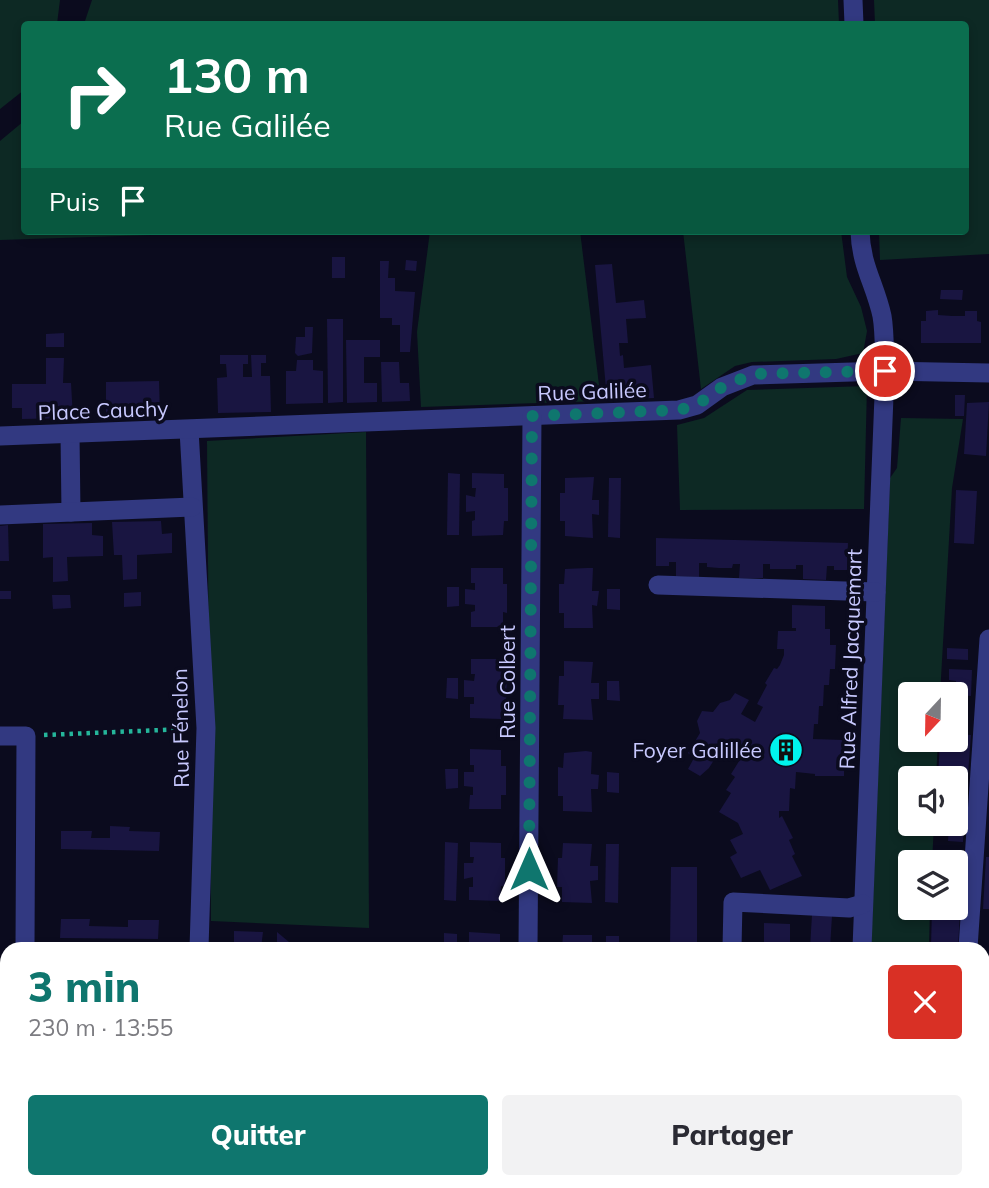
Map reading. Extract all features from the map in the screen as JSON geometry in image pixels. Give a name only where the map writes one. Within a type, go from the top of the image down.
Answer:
[{"type":"street","points":[[853,0],[854,21]]},
{"type":"street","name":"Rue Alfred Jacquemart","points":[[860,235],[864,265],[883,319],[885,371],[862,942]]},
{"type":"street","name":"Rue Galilée","points":[[189,430],[679,410],[697,405],[722,387],[753,374],[885,371],[989,373]]},
{"type":"street","name":"Rue Colbert","points":[[528,942],[532,416]]},
{"type":"street","name":"Place Cauchy","points":[[0,436],[189,430],[192,508]]},
{"type":"street","points":[[70,434],[71,512]]},
{"type":"street","points":[[0,514],[192,508]]},
{"type":"street","name":"Rue Fénelon","points":[[192,508],[206,728],[199,942]]},
{"type":"street","points":[[658,585],[876,592]]},
{"type":"street","points":[[968,942],[989,639]]},
{"type":"street","points":[[0,736],[26,736],[25,942]]},
{"type":"street","points":[[732,942],[733,902],[849,908],[863,904]]},
{"type":"path","points":[[26,736],[206,728]]},
{"type":"green space","points":[[0,0],[60,0],[57,21],[21,21],[21,92],[0,109]]},
{"type":"green space","points":[[92,0],[838,0],[839,21],[85,21]]},
{"type":"green space","points":[[874,0],[989,0],[989,254],[880,260],[879,235],[969,235],[969,21],[875,21]]},
{"type":"green space","points":[[21,124],[21,235],[151,235],[0,240],[0,141]]},
{"type":"green space","points":[[429,235],[580,235],[601,401],[421,407],[417,332]]},
{"type":"green space","points":[[683,235],[842,235],[847,277],[861,307],[867,331],[863,353],[836,359],[752,362],[735,366],[701,389]]},
{"type":"green space","points":[[867,386],[864,509],[680,510],[677,425],[704,418],[747,390]]},
{"type":"green space","points":[[901,418],[963,419],[952,488],[941,682],[898,682],[898,752],[937,752],[937,766],[898,766],[898,836],[933,836],[933,850],[898,850],[898,920],[930,920],[929,942],[871,942],[890,478],[897,468]]},
{"type":"green space","points":[[366,432],[369,928],[211,921],[207,441]]},
{"type":"building","points":[[332,257],[345,257],[345,278],[332,278]]},
{"type":"building","points":[[406,260],[417,261],[416,271],[405,270]]},
{"type":"building","points":[[380,261],[389,261],[388,278],[395,278],[395,291],[415,292],[410,352],[400,352],[400,325],[392,325],[392,318],[380,318]]},
{"type":"building","points":[[612,264],[616,303],[644,300],[646,318],[626,319],[628,343],[619,343],[620,356],[623,355],[624,368],[651,365],[654,398],[607,400],[595,265]]},
{"type":"building","points":[[941,290],[963,290],[962,300],[940,299]]},
{"type":"building","points":[[938,310],[938,315],[952,316],[965,316],[965,311],[977,311],[977,321],[981,322],[981,343],[921,343],[921,321],[926,321],[926,311]]},
{"type":"building","points":[[327,319],[343,319],[343,402],[328,403]]},
{"type":"building","points":[[305,327],[313,327],[312,353],[298,356],[295,353],[296,337],[305,337]]},
{"type":"building","points":[[64,333],[64,347],[46,347],[46,334]]},
{"type":"building","points":[[346,340],[380,340],[380,357],[364,357],[364,383],[377,383],[377,402],[347,403]]},
{"type":"building","points":[[220,355],[248,355],[248,364],[243,364],[243,377],[252,377],[251,355],[266,355],[266,363],[261,363],[261,376],[270,376],[271,412],[218,413],[217,378],[227,377],[226,364],[220,364]]},
{"type":"building","points":[[46,358],[64,358],[63,383],[71,383],[73,418],[22,419],[22,408],[12,408],[12,384],[46,384]]},
{"type":"building","points":[[297,360],[313,360],[313,370],[323,371],[323,403],[286,404],[286,371],[296,371]]},
{"type":"building","points":[[381,362],[399,362],[400,383],[409,383],[410,401],[382,402]]},
{"type":"building","points":[[159,381],[160,415],[106,417],[106,382]]},
{"type":"building","points":[[955,395],[965,395],[964,416],[955,416]]},
{"type":"building","points":[[989,402],[986,456],[964,454],[967,403]]},
{"type":"building","points":[[448,473],[460,474],[459,535],[447,535]]},
{"type":"building","points":[[472,473],[504,474],[504,488],[508,488],[508,521],[504,521],[503,535],[472,536],[475,511],[466,512],[466,495],[475,497],[476,488],[472,488]]},
{"type":"building","points":[[594,477],[592,500],[599,500],[599,515],[592,514],[593,538],[565,536],[565,521],[560,521],[560,493],[565,493],[565,478]]},
{"type":"building","points":[[609,478],[621,478],[620,538],[608,537]]},
{"type":"building","points":[[956,490],[977,491],[974,544],[954,543]]},
{"type":"building","points":[[161,521],[162,534],[172,533],[172,553],[137,555],[137,579],[123,580],[122,555],[114,555],[112,522]]},
{"type":"building","points":[[92,523],[92,535],[103,536],[103,556],[67,557],[68,581],[53,582],[53,557],[43,558],[43,524]]},
{"type":"building","points":[[8,525],[9,561],[0,561],[0,526]]},
{"type":"building","points":[[656,538],[848,543],[847,570],[834,570],[834,566],[827,566],[826,580],[803,579],[803,565],[796,565],[796,569],[770,569],[770,564],[763,564],[763,578],[739,578],[740,564],[733,564],[732,568],[719,568],[699,563],[699,577],[676,576],[676,562],[669,562],[669,566],[656,566]]},
{"type":"building","points":[[471,568],[503,568],[503,584],[507,584],[507,613],[503,612],[503,627],[471,627],[471,612],[475,611],[475,605],[465,604],[465,589],[475,590],[475,583],[471,583]]},
{"type":"building","points":[[593,568],[592,591],[599,591],[597,606],[592,605],[593,628],[564,628],[564,613],[559,613],[559,584],[564,584],[565,569]]},
{"type":"building","points":[[447,587],[459,587],[459,606],[447,607]]},
{"type":"building","points":[[607,589],[620,589],[620,610],[607,609]]},
{"type":"building","points":[[0,591],[11,591],[11,599],[0,599]]},
{"type":"building","points":[[141,592],[141,606],[124,607],[124,593]]},
{"type":"building","points":[[52,595],[70,595],[71,608],[53,609]]},
{"type":"building","name":"Foyer Galillée","points":[[792,605],[825,606],[825,629],[830,629],[830,645],[836,645],[835,669],[830,669],[829,685],[824,685],[823,706],[819,706],[818,724],[814,724],[813,739],[844,740],[844,776],[815,776],[796,772],[795,789],[790,788],[789,811],[779,811],[779,818],[782,816],[793,838],[789,840],[795,854],[792,856],[802,876],[770,890],[760,870],[741,878],[730,857],[737,853],[730,840],[743,834],[738,823],[719,812],[731,793],[726,790],[735,777],[731,774],[741,758],[722,747],[709,768],[700,776],[688,769],[694,758],[688,753],[700,733],[697,721],[702,711],[713,712],[720,703],[730,700],[735,693],[749,700],[741,714],[755,722],[763,707],[757,704],[767,685],[765,683],[774,668],[777,669],[780,665],[784,655],[784,649],[777,649],[778,631],[796,631],[796,628],[792,628]]},
{"type":"building","points":[[947,648],[968,649],[968,660],[947,659]]},
{"type":"building","points":[[471,659],[502,659],[502,674],[507,674],[506,704],[502,704],[501,719],[470,718],[470,704],[474,704],[474,697],[464,697],[464,680],[474,681]]},
{"type":"building","points":[[564,661],[593,662],[591,683],[599,683],[599,699],[591,699],[593,720],[563,719],[564,705],[558,705],[559,676],[564,676]]},
{"type":"building","points":[[949,669],[972,670],[971,696],[968,696],[968,682],[949,680]]},
{"type":"building","points":[[447,678],[458,678],[458,699],[446,698]]},
{"type":"building","points":[[607,681],[619,681],[620,701],[607,700]]},
{"type":"building","points":[[968,735],[971,735],[968,774],[968,766],[939,766],[939,752],[968,752]]},
{"type":"building","points":[[470,749],[501,750],[501,766],[506,766],[506,795],[501,795],[501,809],[469,809],[473,787],[464,786],[464,772],[474,772],[474,765],[470,765]]},
{"type":"building","points":[[592,752],[591,774],[599,775],[598,789],[591,789],[592,812],[563,811],[563,796],[558,796],[558,767],[563,768],[564,753]]},
{"type":"building","points":[[445,769],[458,769],[458,788],[446,789]]},
{"type":"building","points":[[607,772],[619,773],[619,793],[607,792]]},
{"type":"building","points":[[110,826],[130,827],[129,831],[160,832],[159,851],[61,849],[61,831],[92,831],[91,838],[110,838]]},
{"type":"building","points":[[948,836],[963,836],[963,842],[948,841]]},
{"type":"building","points":[[445,842],[458,843],[456,901],[444,900]]},
{"type":"building","points":[[470,842],[501,843],[501,858],[505,858],[505,886],[501,886],[500,901],[469,900],[469,887],[473,887],[473,877],[464,879],[464,863],[473,863],[474,857],[470,857]]},
{"type":"building","points":[[563,843],[592,844],[590,866],[598,866],[598,880],[590,881],[592,903],[562,902],[562,887],[557,887],[558,858],[562,858]]},
{"type":"building","points":[[606,844],[619,844],[618,903],[605,902]]},
{"type":"building","points":[[986,857],[989,857],[989,909],[983,909]]},
{"type":"building","points":[[671,867],[697,867],[697,942],[670,942]]},
{"type":"building","points":[[812,915],[832,916],[830,942],[810,942]]},
{"type":"building","points":[[61,919],[90,919],[89,926],[128,927],[128,920],[159,920],[158,939],[60,938]]},
{"type":"building","points":[[932,920],[960,920],[958,942],[931,942]]},
{"type":"building","points":[[764,923],[790,924],[790,942],[764,942]]},
{"type":"building","points":[[234,931],[263,932],[262,942],[234,942]]},
{"type":"building","points":[[277,932],[289,942],[277,942]]},
{"type":"building","points":[[469,932],[500,934],[500,942],[469,942]]},
{"type":"building","points":[[444,933],[457,934],[457,942],[444,942]]},
{"type":"building","points":[[563,935],[592,935],[592,942],[562,942]]},
{"type":"building","points":[[606,936],[619,936],[619,942],[606,942]]},
{"type":"place","name":"Foyer Galillée","points":[[786,750]]},
{"type":"route","points":[[529,869],[532,416],[679,410],[697,405],[722,387],[753,374],[885,371]]}]
